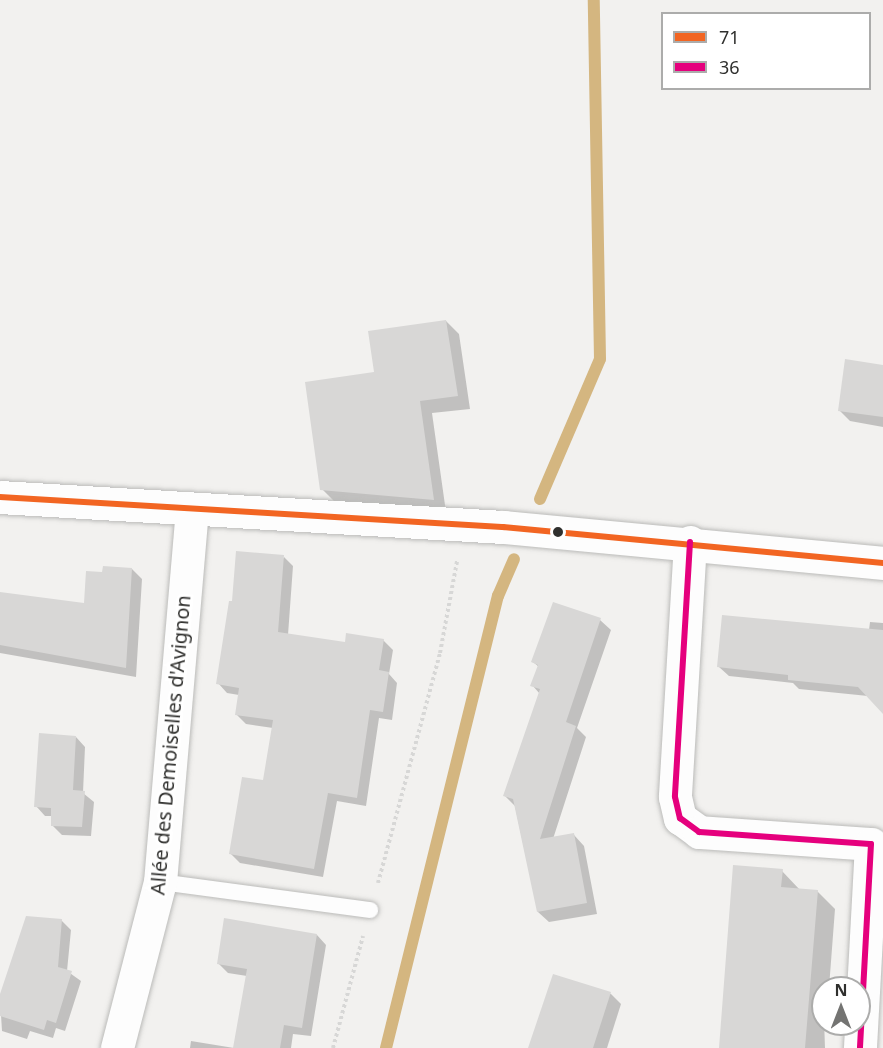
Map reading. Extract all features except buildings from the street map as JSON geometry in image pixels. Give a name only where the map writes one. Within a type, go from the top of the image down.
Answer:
[{"type":"street","points":[[0,497],[464,525],[690,542],[883,563]]},
{"type":"street","name":"Allée des Demoiselles d'Avignon","points":[[117,1048],[160,882],[192,509]]},
{"type":"street","points":[[690,542],[675,797],[680,818],[699,832],[871,844],[860,1048]]},
{"type":"lane","points":[[160,882],[370,910]]},
{"type":"path","points":[[333,1048],[440,653],[464,525]]},
{"type":"waterway","points":[[540,499],[600,359],[594,0]]},
{"type":"waterway","points":[[386,1048],[498,596],[514,559]]},
{"type":"transit line","name":"71","points":[[0,497],[503,527],[883,563]]},
{"type":"transit line","name":"36","points":[[690,542],[675,797],[680,818],[699,832],[871,844],[860,1048]]}]
